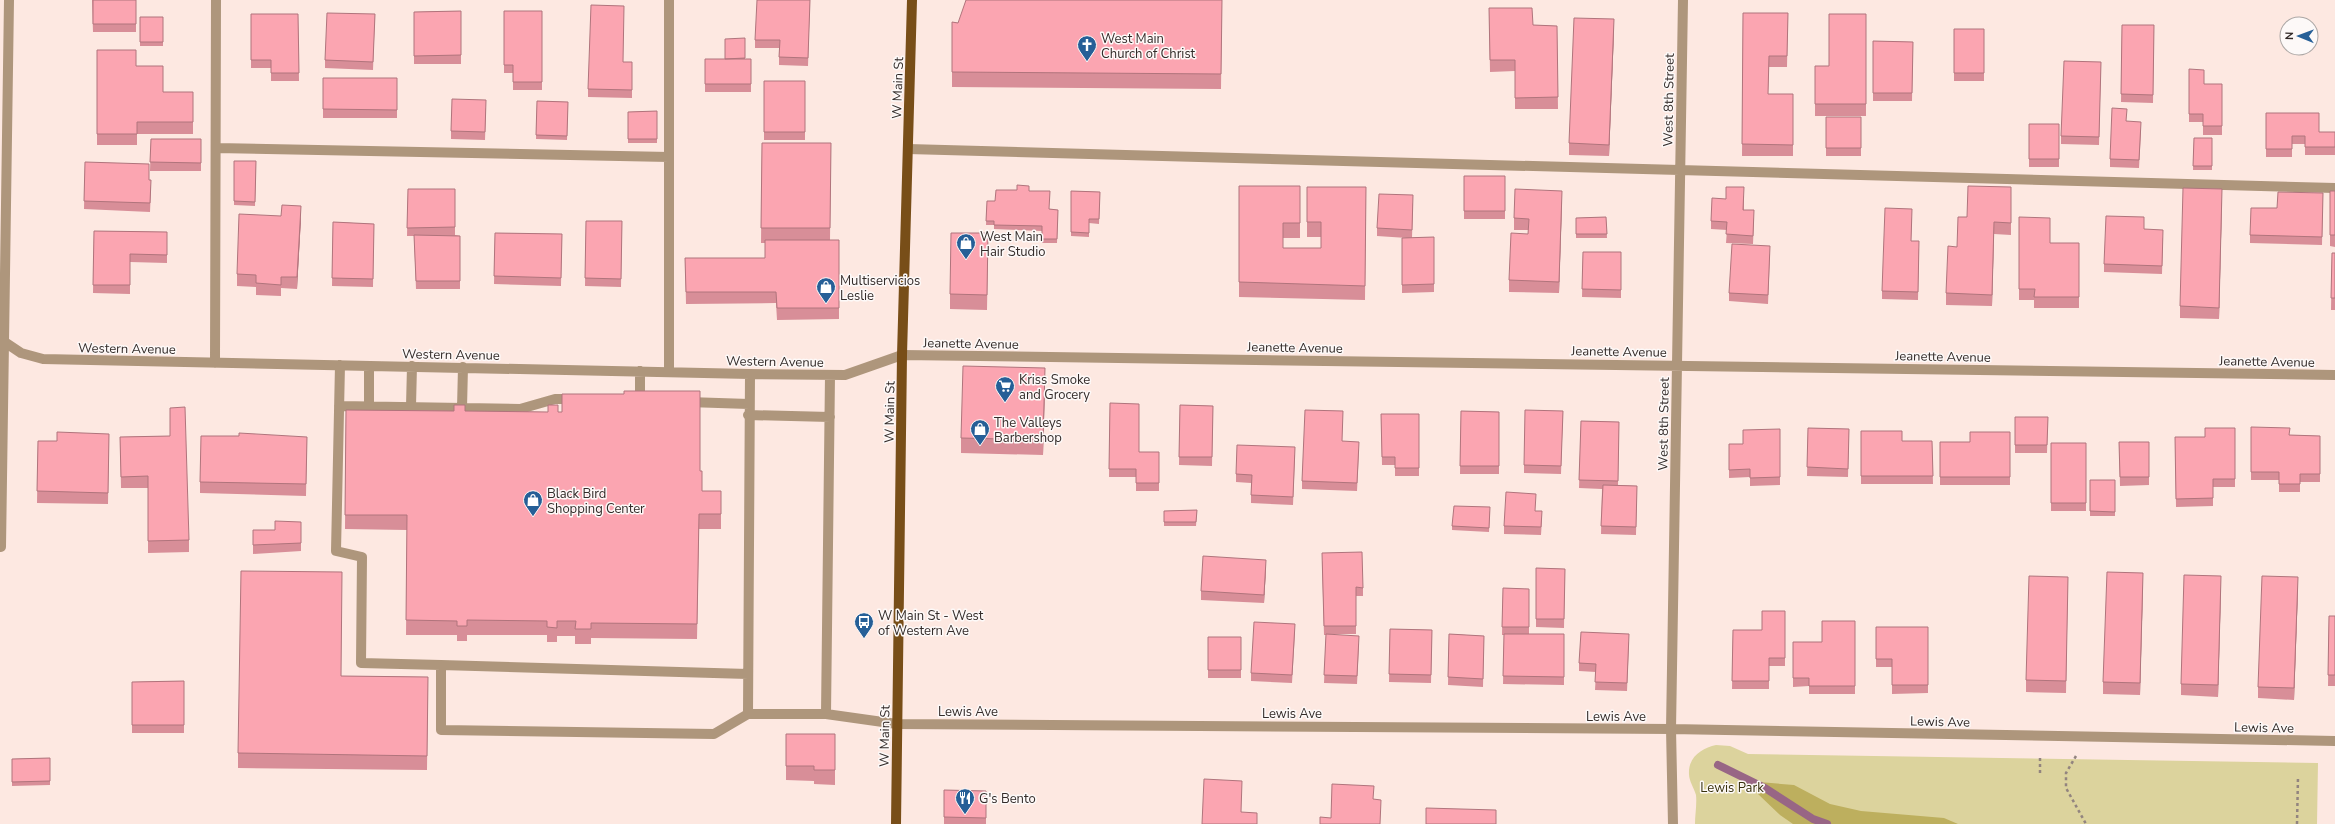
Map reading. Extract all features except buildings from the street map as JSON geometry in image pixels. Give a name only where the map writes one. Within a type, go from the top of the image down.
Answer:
[{"type":"main road","name":"W Main St","points":[[896,824],[902,355],[912,0]]},
{"type":"street","points":[[1,547],[2,341],[8,0]]},
{"type":"street","points":[[215,363],[216,0]]},
{"type":"street","points":[[669,0],[669,371]]},
{"type":"street","name":"West 8th Street","points":[[1674,824],[1671,729],[1683,0]]},
{"type":"street","points":[[216,148],[669,157]]},
{"type":"street","points":[[908,149],[2335,188]]},
{"type":"street","name":"Western Avenue","points":[[2,341],[21,353],[43,359],[669,371],[750,374],[845,375],[902,355]]},
{"type":"street","name":"Jeanette Avenue","points":[[902,355],[2335,375]]},
{"type":"street","points":[[340,365],[336,551],[362,557],[361,663],[748,674]]},
{"type":"street","points":[[368,406],[369,366]]},
{"type":"street","points":[[412,366],[412,406]]},
{"type":"street","points":[[462,408],[463,367]]},
{"type":"street","points":[[624,400],[644,400],[640,371]]},
{"type":"street","points":[[441,665],[441,730],[714,734],[748,714],[748,415],[750,374]]},
{"type":"street","points":[[826,714],[830,375]]},
{"type":"street","points":[[339,406],[412,406],[520,409],[555,399],[586,400]]},
{"type":"street","points":[[678,401],[749,404]]},
{"type":"street","points":[[748,415],[830,417]]},
{"type":"street","name":"Lewis Ave","points":[[748,714],[826,714],[897,724],[1671,729],[2335,741]]},
{"type":"path","points":[[2086,824],[2066,788],[2066,773],[2087,736]]},
{"type":"path","points":[[2297,824],[2298,777]]},
{"type":"green space","name":"Lewis Park","points":[[1716,745],[1730,746],[1748,754],[2318,763],[2317,824],[1695,824],[1696,795],[1690,779],[1689,768],[1693,758],[1697,754],[1706,748]]},
{"type":"shaded area","points":[[1759,782],[1794,785],[1830,804],[1861,811],[1944,818],[1958,824],[1793,824],[1780,815],[1758,794]]},
{"type":"waterway","points":[[1718,765],[1765,788],[1813,819],[1827,824]]},
{"type":"place","name":"West Main Church of Christ","points":[[1087,62]]},
{"type":"place","name":"West Main Hair Studio","points":[[966,260]]},
{"type":"place","name":"Multiservicios Leslie","points":[[826,304]]},
{"type":"place","name":"Kriss Smoke and Grocery","points":[[1005,403]]},
{"type":"place","name":"The Valleys Barbershop","points":[[980,446]]},
{"type":"place","name":"Black Bird Shopping Center","points":[[533,517]]},
{"type":"place","name":"W Main St - West of Western Ave","points":[[864,639]]},
{"type":"place","name":"G's Bento","points":[[965,815]]}]
